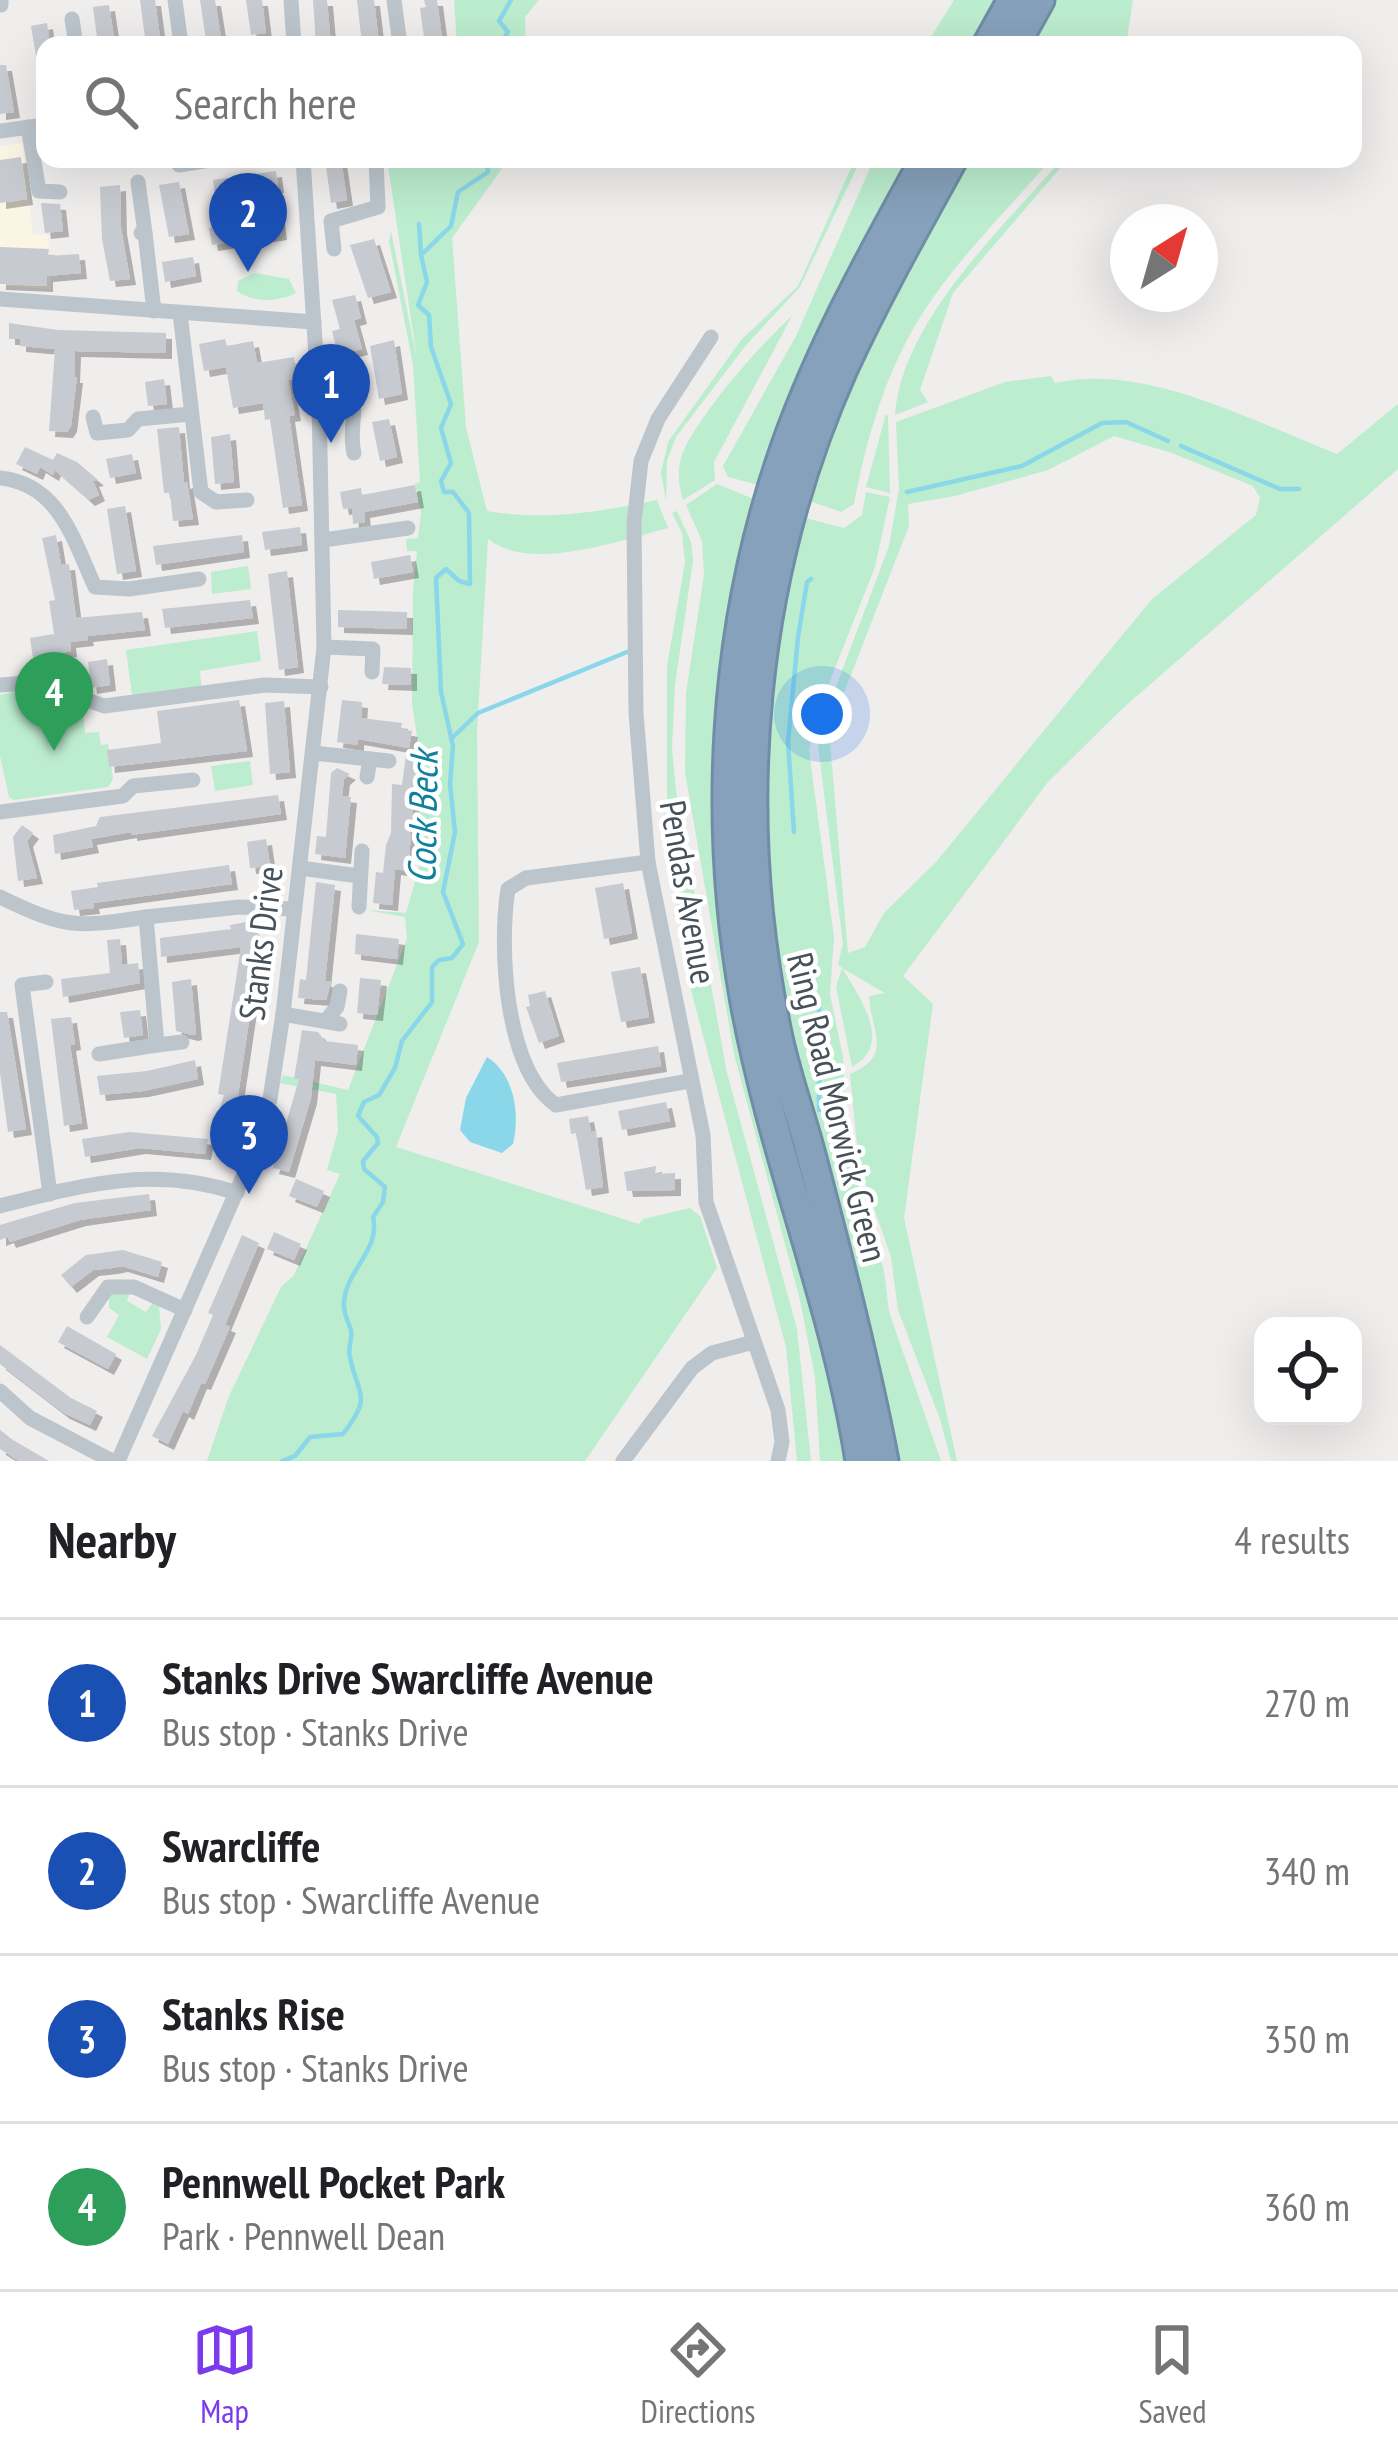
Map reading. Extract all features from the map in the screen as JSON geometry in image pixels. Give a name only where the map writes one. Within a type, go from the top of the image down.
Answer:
[{"type":"highway","points":[[992,36],[1012,0]]},
{"type":"highway","points":[[1021,36],[1040,0]]},
{"type":"highway","name":"Ring Road Morwick Green","points":[[860,1461],[746,1006],[729,863],[729,743],[738,635],[762,521],[782,458],[825,350],[920,168]]},
{"type":"highway","name":"Ring Road Morwick Green","points":[[884,1461],[763,962],[752,808],[753,739],[776,576],[815,442],[875,302],[948,168]]},
{"type":"street","points":[[175,0],[180,36]]},
{"type":"street","points":[[291,0],[293,36]]},
{"type":"street","points":[[394,0],[399,36]]},
{"type":"street","points":[[72,19],[75,36]]},
{"type":"street","points":[[0,131],[36,126]]},
{"type":"street","points":[[38,168],[39,191],[60,192]]},
{"type":"street","name":"Stanks Drive","points":[[115,1461],[237,1193],[270,1099],[283,1014],[324,647],[319,402],[304,168]]},
{"type":"street","points":[[334,249],[331,220],[378,207],[376,168]]},
{"type":"street","points":[[138,182],[154,311]]},
{"type":"street","points":[[0,299],[314,322]]},
{"type":"street","points":[[180,313],[201,492],[216,502],[247,500]]},
{"type":"street","name":"Pendas Avenue","points":[[711,337],[658,419],[641,461],[632,632],[648,862],[703,1135],[706,1202],[778,1410],[782,1442],[778,1461]]},
{"type":"street","points":[[319,402],[353,397],[356,421],[350,438],[354,453]]},
{"type":"street","points":[[94,417],[97,433],[128,430],[138,419],[191,414]]},
{"type":"street","points":[[0,478],[21,480],[49,496],[92,591],[202,581]]},
{"type":"street","points":[[323,540],[408,528]]},
{"type":"street","points":[[324,647],[382,650],[372,672]]},
{"type":"street","points":[[0,685],[38,682],[104,706],[265,685],[321,687]]},
{"type":"street","points":[[313,753],[369,768],[388,761]]},
{"type":"street","points":[[0,812],[123,796],[133,786],[193,780]]},
{"type":"street","points":[[359,907],[362,851]]},
{"type":"street","points":[[648,862],[526,878],[508,889],[502,926],[508,994],[527,1065],[547,1099],[556,1105],[689,1081]]},
{"type":"street","points":[[300,868],[359,875]]},
{"type":"street","points":[[0,897],[65,925],[239,907],[295,909]]},
{"type":"street","points":[[146,917],[157,1045]]},
{"type":"street","points":[[46,982],[22,985],[50,1194]]},
{"type":"street","points":[[283,1014],[333,1022],[340,991]]},
{"type":"street","points":[[99,1054],[182,1042]]},
{"type":"street","points":[[0,1206],[118,1180],[172,1177],[237,1193]]},
{"type":"street","points":[[87,1317],[108,1287],[134,1287],[185,1310]]},
{"type":"street","points":[[622,1461],[692,1368],[712,1352],[754,1342]]},
{"type":"street","points":[[0,1391],[30,1418],[115,1461]]},
{"type":"shaded area","points":[[22,143],[33,234],[48,235],[51,289],[0,286],[0,146]]},
{"type":"green space","points":[[454,0],[539,0],[525,17],[526,36],[456,36]]},
{"type":"green space","points":[[954,0],[1001,0],[981,36],[932,36]]},
{"type":"green space","points":[[1052,0],[1133,0],[1127,36],[1032,36]]},
{"type":"green space","points":[[388,168],[503,168],[452,238],[466,427],[487,511],[572,514],[657,500],[668,528],[551,554],[506,549],[488,539],[477,732],[479,942],[396,1147],[639,1224],[690,1208],[700,1216],[717,1268],[585,1461],[207,1461],[229,1396],[281,1287],[294,1275],[340,1174],[327,1170],[338,1131],[336,1094],[280,1083],[283,1075],[348,1090],[407,939],[405,917],[366,910],[406,913],[419,867],[418,743],[412,704],[417,551],[407,551],[406,539],[418,538],[421,513],[415,484],[420,482],[413,365],[391,231],[417,359]]},
{"type":"green space","points":[[851,168],[857,168],[800,287],[746,345],[676,437],[667,461],[666,501],[661,473],[668,442],[741,340],[798,286]]},
{"type":"green space","points":[[870,168],[910,168],[762,486],[728,477],[723,466],[796,336]]},
{"type":"green space","points":[[958,168],[1043,168],[962,260],[919,319],[883,395],[854,504],[841,512],[807,500],[898,285]]},
{"type":"green space","points":[[1054,168],[1060,168],[953,293],[920,390],[928,402],[895,415],[916,345],[935,310]]},
{"type":"green space","points":[[255,273],[289,279],[296,293],[266,300],[237,291],[238,281]]},
{"type":"green space","points":[[792,316],[714,462],[715,480],[683,500],[680,464],[691,436],[732,380]]},
{"type":"green space","points":[[1051,376],[1055,383],[1126,381],[1199,399],[1337,454],[1398,404],[1398,469],[1123,708],[1048,782],[903,976],[933,1004],[904,1218],[957,1461],[951,1461],[898,1310],[891,1257],[859,1165],[850,1074],[864,1067],[876,1050],[869,996],[885,993],[838,964],[843,944],[817,737],[889,546],[899,489],[896,422],[1005,382]],"holes":[[[1114,436],[1172,453],[1253,486],[1260,498],[1256,515],[1152,599],[936,862],[884,913],[865,947],[848,953],[829,731],[909,526],[908,504],[1048,470]]]},
{"type":"green space","points":[[888,416],[890,493],[866,487]]},
{"type":"green space","points":[[717,484],[761,502],[718,767],[819,1321],[850,1461],[820,1461],[815,1377],[800,1300],[734,1054],[685,772],[686,693],[704,575],[702,541],[686,505]]},
{"type":"green space","points":[[866,492],[890,497],[875,567],[818,711],[809,750],[834,937],[830,994],[843,1057],[847,1144],[884,1271],[889,1312],[941,1461],[892,1461],[775,980],[778,948],[766,917],[761,745],[798,516],[844,528],[862,515]]},
{"type":"green space","points":[[677,511],[691,542],[693,561],[675,685],[676,791],[727,1073],[797,1329],[811,1461],[797,1461],[786,1347],[692,994],[667,845],[667,666],[685,562],[682,533],[672,513]]},
{"type":"green space","points":[[248,566],[251,589],[212,594],[211,572]]},
{"type":"green space","points":[[257,631],[261,661],[200,671],[202,694],[133,703],[126,650]]},
{"type":"green space","points":[[46,694],[83,710],[85,733],[99,732],[101,745],[108,744],[113,779],[108,787],[9,797],[0,756],[0,695]]},
{"type":"green space","points":[[250,761],[253,785],[215,791],[211,766]]},
{"type":"green space","points":[[842,968],[864,1005],[872,1033],[865,1057],[852,1067],[836,987]]},
{"type":"green space","points":[[130,1292],[127,1301],[146,1312],[154,1301],[159,1306],[161,1329],[147,1359],[107,1337],[119,1315],[109,1308],[109,1295]]},
{"type":"water","points":[[487,1057],[504,1074],[515,1108],[513,1144],[502,1153],[470,1142],[460,1130],[466,1098]]},
{"type":"building","points":[[140,0],[155,0],[160,36],[145,36]]},
{"type":"building","points":[[200,0],[215,0],[221,36],[205,36]]},
{"type":"building","points":[[246,0],[262,0],[266,33],[251,35]]},
{"type":"building","points":[[313,0],[327,0],[330,36],[315,36]]},
{"type":"building","points":[[357,0],[374,0],[378,36],[361,36]]},
{"type":"building","points":[[424,0],[437,0],[442,36],[424,36],[420,8],[426,7]]},
{"type":"building","points":[[109,5],[114,36],[97,36],[93,7]]},
{"type":"building","points":[[47,23],[49,36],[36,36],[36,56],[31,26]]},
{"type":"building","points":[[0,65],[6,65],[14,112],[0,114]]},
{"type":"building","points":[[21,157],[27,199],[0,203],[0,160]]},
{"type":"building","points":[[326,168],[342,168],[347,200],[331,203]]},
{"type":"building","points":[[276,171],[278,187],[215,196],[213,180]]},
{"type":"building","points":[[179,182],[189,234],[169,237],[159,185]]},
{"type":"building","points":[[120,185],[130,279],[110,281],[100,187]]},
{"type":"building","points":[[41,203],[60,204],[63,231],[45,233]]},
{"type":"building","points":[[279,218],[281,234],[212,245],[209,228]]},
{"type":"building","points":[[374,239],[391,292],[368,298],[350,245]]},
{"type":"building","points":[[0,247],[49,249],[48,256],[79,254],[81,273],[47,276],[47,286],[0,284]]},
{"type":"building","points":[[193,257],[196,276],[165,282],[162,262]]},
{"type":"building","points":[[355,295],[361,318],[354,320],[362,349],[338,355],[332,331],[340,329],[332,300]]},
{"type":"building","points":[[9,323],[58,330],[166,333],[166,353],[75,351],[71,426],[67,432],[49,431],[55,349],[20,346],[20,339],[9,339]]},
{"type":"building","points":[[225,339],[227,346],[253,341],[257,363],[294,357],[297,379],[288,380],[295,415],[289,416],[302,505],[283,508],[270,419],[265,420],[263,403],[233,408],[226,367],[204,371],[199,344]]},
{"type":"building","points":[[394,340],[402,394],[379,399],[370,346]]},
{"type":"building","points":[[164,379],[167,404],[148,406],[145,382]]},
{"type":"building","points":[[389,419],[397,457],[380,461],[372,422]]},
{"type":"building","points":[[179,427],[193,519],[173,521],[170,493],[164,493],[157,429]]},
{"type":"building","points":[[230,434],[234,482],[215,484],[211,437]]},
{"type":"building","points":[[25,447],[53,460],[57,453],[77,462],[98,480],[93,481],[99,495],[89,500],[55,470],[53,475],[40,467],[37,474],[16,464]]},
{"type":"building","points":[[132,454],[136,473],[110,478],[106,459]]},
{"type":"building","points":[[415,485],[418,502],[364,512],[365,522],[353,524],[352,508],[343,509],[340,492],[361,488],[362,495]]},
{"type":"building","points":[[125,506],[136,571],[117,574],[107,509]]},
{"type":"building","points":[[300,527],[302,545],[265,550],[262,532]]},
{"type":"building","points":[[56,535],[61,565],[69,564],[76,618],[142,612],[145,630],[87,636],[88,640],[70,642],[71,651],[33,658],[30,638],[54,634],[49,601],[55,600],[42,538]]},
{"type":"building","points":[[242,535],[244,552],[156,565],[153,546]]},
{"type":"building","points":[[410,555],[413,572],[374,579],[371,562]]},
{"type":"building","points":[[287,571],[298,667],[279,670],[268,574]]},
{"type":"building","points":[[250,600],[253,618],[165,628],[162,609]]},
{"type":"building","points":[[338,610],[407,612],[407,629],[338,627]]},
{"type":"building","points":[[107,659],[110,685],[91,688],[88,662]]},
{"type":"building","points":[[384,667],[411,668],[411,685],[382,684]]},
{"type":"building","points":[[239,700],[247,751],[109,767],[107,750],[161,743],[157,711]]},
{"type":"building","points":[[342,700],[362,702],[361,718],[402,723],[401,729],[412,731],[409,748],[358,739],[358,745],[337,742]]},
{"type":"building","points":[[284,701],[290,772],[270,774],[265,703]]},
{"type":"building","points":[[406,755],[417,756],[408,871],[395,869],[392,905],[373,903],[376,872],[383,873],[391,833],[392,784],[402,785]]},
{"type":"building","points":[[337,768],[350,774],[344,779],[342,796],[351,797],[345,858],[315,854],[317,836],[326,837],[331,773]]},
{"type":"building","points":[[278,795],[281,814],[91,839],[93,847],[55,854],[53,835],[96,826],[100,817]]},
{"type":"building","points":[[22,825],[33,833],[27,841],[37,878],[18,881],[13,837]]},
{"type":"building","points":[[266,839],[270,866],[250,868],[247,842]]},
{"type":"building","points":[[229,865],[232,884],[93,903],[94,908],[74,910],[71,891],[98,887],[97,883]]},
{"type":"building","points":[[316,882],[335,885],[326,1000],[298,998],[300,979],[306,980]]},
{"type":"building","points":[[623,883],[632,933],[604,939],[595,888]]},
{"type":"building","points":[[246,922],[270,946],[268,961],[258,960],[236,1109],[240,1110],[232,1136],[213,1131],[224,1095],[218,1094],[241,947],[161,957],[160,938],[231,929],[230,925]]},
{"type":"building","points":[[356,934],[399,939],[397,959],[355,954]]},
{"type":"building","points":[[120,939],[122,965],[138,963],[140,983],[63,997],[61,979],[110,973],[107,940]]},
{"type":"building","points":[[640,967],[649,1017],[621,1022],[611,972]]},
{"type":"building","points":[[360,978],[381,980],[377,1015],[357,1013]]},
{"type":"building","points":[[191,979],[196,1034],[192,1035],[176,1031],[172,982]]},
{"type":"building","points":[[545,991],[559,1036],[539,1043],[526,1007],[530,1006],[528,995]]},
{"type":"building","points":[[140,1010],[143,1035],[124,1038],[120,1012]]},
{"type":"building","points":[[0,1012],[7,1012],[26,1129],[8,1132],[0,1073]]},
{"type":"building","points":[[71,1017],[75,1044],[70,1045],[82,1123],[64,1126],[51,1019]]},
{"type":"building","points":[[302,1030],[318,1032],[325,1041],[358,1045],[356,1065],[315,1060],[311,1098],[289,1172],[273,1168],[299,1079],[294,1079]]},
{"type":"building","points":[[658,1046],[661,1066],[561,1082],[557,1063]]},
{"type":"building","points":[[195,1060],[198,1079],[100,1095],[97,1076]]},
{"type":"building","points":[[666,1102],[670,1121],[622,1130],[618,1111]]},
{"type":"building","points":[[588,1116],[591,1132],[596,1131],[603,1187],[586,1190],[569,1119]]},
{"type":"building","points":[[129,1132],[208,1139],[205,1154],[140,1148],[85,1157],[82,1139]]},
{"type":"building","points":[[656,1166],[655,1174],[675,1173],[675,1190],[627,1191],[624,1172]]},
{"type":"building","points":[[296,1179],[324,1191],[317,1207],[289,1196]]},
{"type":"building","points":[[149,1194],[151,1210],[80,1220],[10,1242],[8,1237],[0,1240],[0,1225],[75,1203]]},
{"type":"building","points":[[274,1232],[301,1244],[294,1260],[267,1249]]},
{"type":"building","points":[[242,1235],[259,1243],[225,1325],[230,1327],[205,1384],[201,1383],[188,1414],[183,1411],[168,1444],[152,1436],[196,1355],[213,1315],[208,1313]]},
{"type":"building","points":[[123,1250],[162,1262],[158,1277],[122,1266],[93,1270],[71,1287],[61,1275],[86,1255]]},
{"type":"building","points":[[67,1326],[116,1354],[108,1369],[58,1342]]},
{"type":"building","points":[[0,1345],[71,1398],[97,1411],[90,1425],[64,1413],[0,1364]]},
{"type":"building","points":[[0,1430],[49,1461],[19,1461],[0,1449]]},
{"type":"waterway","name":"Cock Beck","points":[[506,36],[508,32],[499,21],[511,0]]},
{"type":"waterway","name":"Cock Beck","points":[[282,1461],[295,1456],[310,1437],[343,1434],[361,1403],[344,1303],[372,1240],[373,1217],[383,1202],[385,1187],[364,1169],[363,1161],[378,1143],[358,1116],[364,1102],[379,1095],[395,1068],[402,1041],[432,1002],[432,967],[452,958],[463,944],[443,892],[455,832],[450,784],[453,746],[441,692],[436,578],[446,569],[470,584],[469,513],[453,492],[444,492],[441,481],[451,463],[441,428],[451,404],[431,347],[429,315],[418,305],[427,282],[421,255],[451,226],[458,192],[487,168]]},
{"type":"waterway","points":[[419,224],[421,254]]},
{"type":"waterway","points":[[907,492],[1022,466],[1102,423],[1126,422],[1168,441]]},
{"type":"waterway","points":[[1181,446],[1280,489],[1299,489]]},
{"type":"waterway","points":[[794,832],[788,742],[798,637],[811,579]]},
{"type":"waterway","points":[[452,738],[478,713],[627,652]]},
{"type":"waterway","points":[[819,1007],[819,1110]]},
{"type":"place","name":"Swarcliffe","points":[[248,272]]},
{"type":"place","name":"Stanks Drive Swarcliffe Avenue","points":[[331,443]]},
{"type":"place","name":"Pennwell Pocket Park","points":[[54,751]]},
{"type":"place","name":"Stanks Rise","points":[[249,1194]]}]
